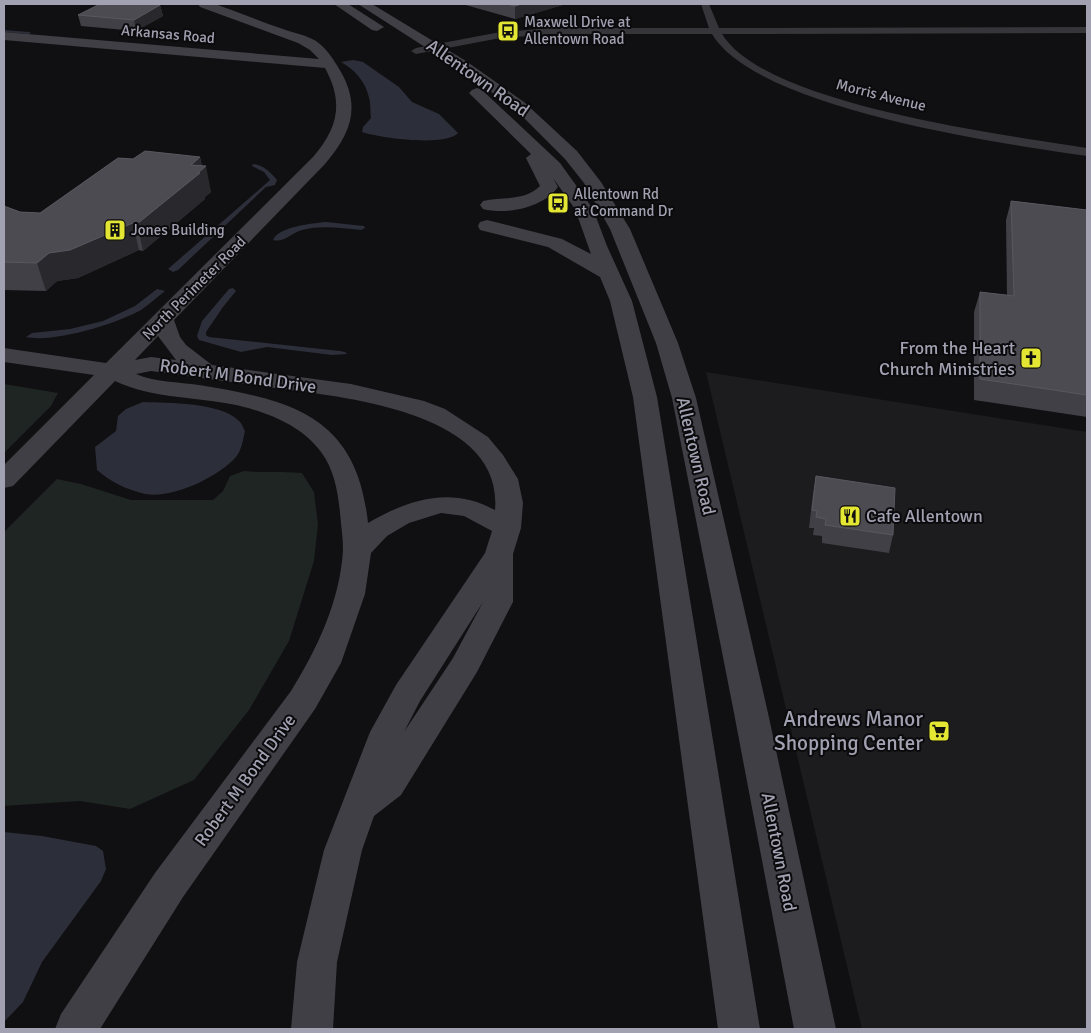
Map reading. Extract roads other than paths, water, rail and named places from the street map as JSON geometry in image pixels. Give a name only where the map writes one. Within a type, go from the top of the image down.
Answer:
[{"type":"street","points":[[204,4],[278,33],[282,38],[329,64]]},
{"type":"street","name":"Allentown Road","points":[[340,4],[426,49],[519,105],[571,155],[592,182],[620,229],[667,343],[684,398],[815,1029]]},
{"type":"street","name":"Allentown Road","points":[[364,4],[426,49],[516,129],[554,167],[584,209],[597,246],[610,274],[626,320],[645,397],[739,1029]]},
{"type":"street","name":"Morris Avenue","points":[[705,4],[714,30],[727,48],[774,77],[820,96],[918,122],[1087,152]]},
{"type":"street","points":[[426,49],[538,31],[1087,30]]},
{"type":"street","name":"Arkansas Road","points":[[4,36],[329,64]]},
{"type":"street","name":"North Perimeter Road","points":[[4,480],[331,148],[342,128],[346,104],[342,88],[329,64]]},
{"type":"street","points":[[489,205],[507,205],[535,198],[549,187],[547,180],[516,129]]},
{"type":"street","points":[[487,226],[555,243],[610,274]]},
{"type":"street","points":[[163,319],[167,334],[179,352],[206,372]]},
{"type":"street","points":[[4,355],[111,371]]},
{"type":"street","name":"Robert M Bond Drive","points":[[111,371],[151,364],[351,391],[415,406],[436,414],[454,424],[479,442],[494,460],[506,479],[509,503],[503,541],[498,602],[466,664],[388,785],[359,807]]},
{"type":"street","name":"Robert M Bond Drive","points":[[76,1029],[169,885],[282,730],[325,663],[350,594],[357,550],[352,496],[344,471],[332,448],[307,425],[281,410],[248,400],[135,382],[111,371]]},
{"type":"street","points":[[312,1029],[317,962],[343,850],[359,807],[351,784],[370,730],[391,689],[457,591],[503,541],[471,508],[440,504],[399,516],[377,530],[357,550]]},
{"type":"water","points":[[353,60],[363,62],[399,87],[412,102],[439,114],[458,133],[440,140],[412,140],[383,137],[362,132],[363,127],[371,118],[367,92],[359,77],[341,62]]},
{"type":"water","points":[[253,164],[263,167],[272,174],[277,180],[275,185],[266,187],[178,270],[173,272],[168,269],[270,180],[264,172],[252,166]]},
{"type":"water","points":[[326,222],[364,226],[365,228],[361,230],[331,227],[309,228],[298,231],[281,240],[273,240],[276,236],[289,229]]},
{"type":"water","points":[[233,288],[236,291],[206,332],[206,335],[209,337],[340,351],[347,354],[332,355],[267,347],[241,352],[199,340],[197,336],[202,321],[229,289]]},
{"type":"water","points":[[157,289],[165,291],[141,310],[116,321],[68,335],[38,338],[26,337],[32,333],[70,329],[103,321],[135,306]]},
{"type":"water","points":[[143,402],[194,405],[220,410],[231,415],[240,422],[245,431],[238,454],[228,465],[207,479],[181,490],[168,493],[145,494],[125,488],[114,482],[97,470],[95,447],[116,431],[118,416],[126,409]]},
{"type":"water","points":[[4,832],[42,836],[96,846],[103,851],[106,869],[101,881],[42,962],[23,1002],[4,1022]]},
{"type":"waterway","points":[[4,31],[29,33]]},
{"type":"place","name":"Maxwell Drive at Allentown Road","points":[[508,31]]},
{"type":"place","name":"Allentown Rd at Command Dr","points":[[558,203]]},
{"type":"place","name":"Jones Building","points":[[115,230]]},
{"type":"place","name":"From the Heart Church Ministries","points":[[1031,358]]},
{"type":"place","name":"Cafe Allentown","points":[[850,516]]},
{"type":"place","name":"Andrews Manor Shopping Center","points":[[939,731]]}]
